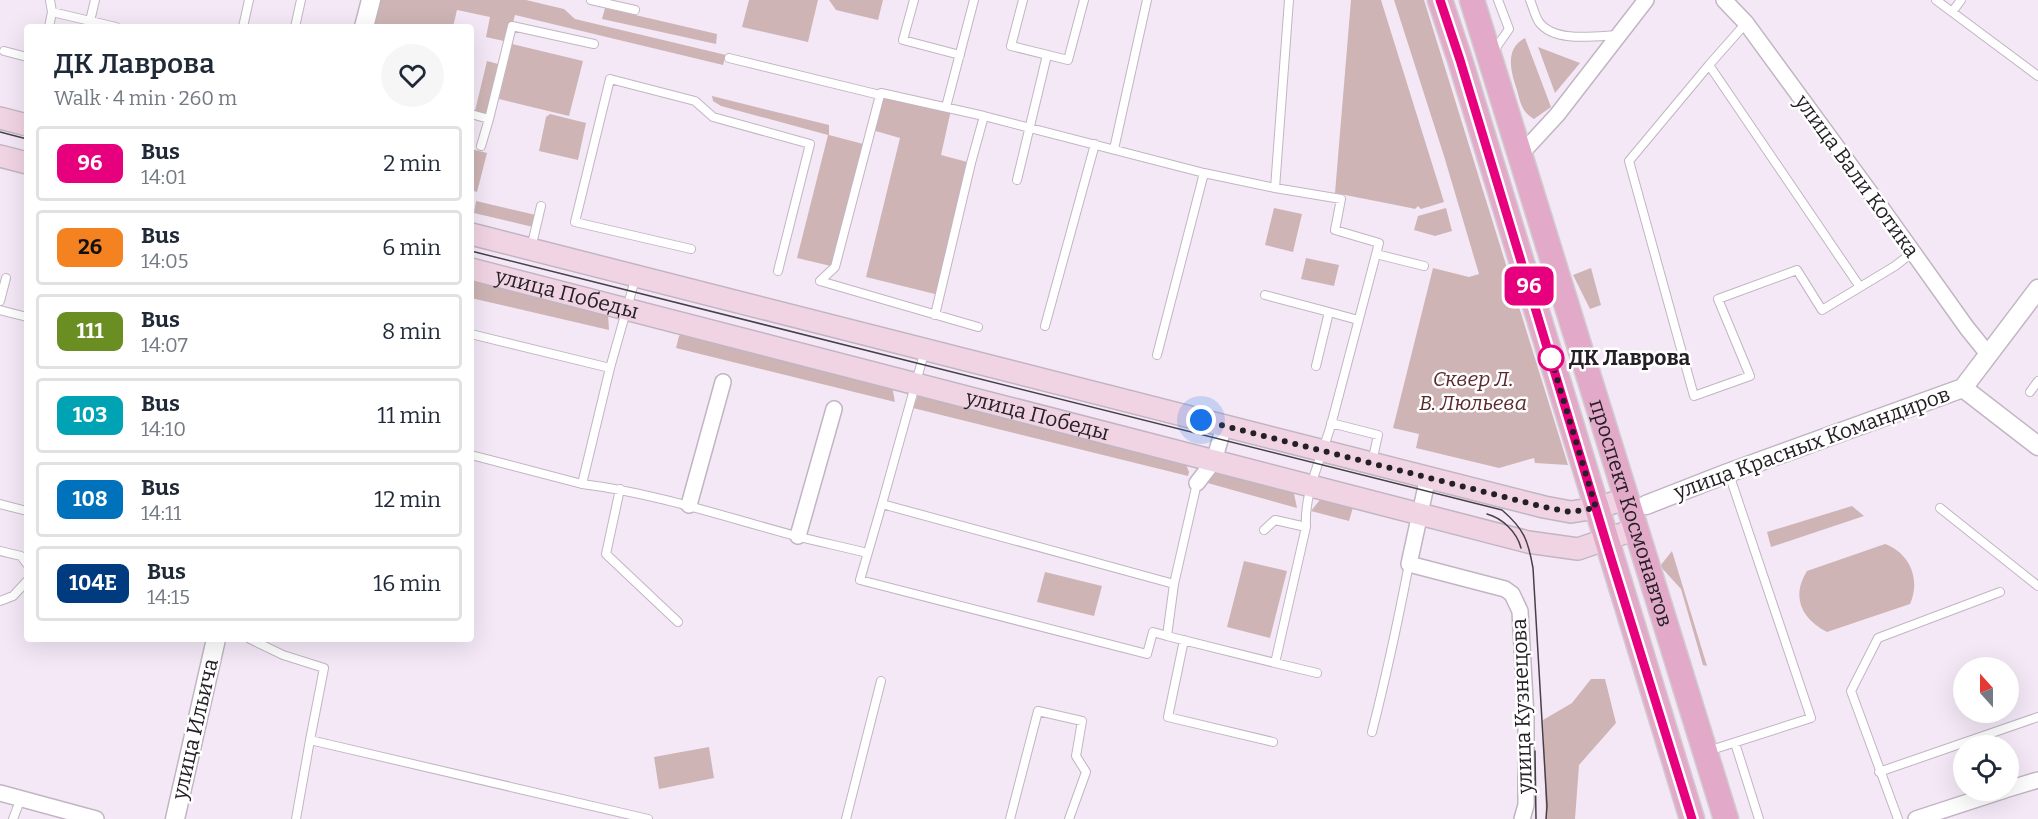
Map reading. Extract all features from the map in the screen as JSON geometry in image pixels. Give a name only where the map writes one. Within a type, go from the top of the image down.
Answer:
[{"type":"main road","name":"проспект Космонавтов","points":[[1440,0],[1692,819]]},
{"type":"main road","name":"проспект Космонавтов","points":[[1472,0],[1636,502],[1636,529],[1726,819]]},
{"type":"main road","points":[[0,118],[24,124]]},
{"type":"main road","points":[[0,156],[24,162]]},
{"type":"main road","name":"улица Победы","points":[[474,235],[1323,452],[1570,512],[1636,502]]},
{"type":"main road","name":"улица Победы","points":[[474,270],[1519,540],[1578,549],[1636,529]]},
{"type":"street","points":[[365,24],[370,0]]},
{"type":"street","points":[[1521,154],[1557,115],[1646,0]]},
{"type":"street","name":"улица Вали Котика","points":[[1724,0],[1746,23],[1988,354]]},
{"type":"street","name":"улица Красных Командиров","points":[[1636,502],[1728,472],[1963,388],[2038,289]]},
{"type":"street","points":[[689,505],[723,382]]},
{"type":"street","points":[[1963,388],[2038,446]]},
{"type":"street","points":[[798,536],[834,409]]},
{"type":"street","points":[[1197,483],[1214,461],[1224,426]]},
{"type":"street","points":[[1409,564],[1428,477]]},
{"type":"street","name":"улица Кузнецова","points":[[1409,564],[1505,589],[1512,594],[1520,611],[1526,717],[1526,805],[1522,819]]},
{"type":"street","name":"улица Ильича","points":[[175,819],[215,642]]},
{"type":"street","points":[[2019,786],[2038,780]]},
{"type":"street","points":[[0,793],[96,819]]},
{"type":"street","points":[[1916,819],[1940,815],[1978,801]]},
{"type":"lane","points":[[50,0],[52,12],[50,24]]},
{"type":"lane","points":[[90,21],[95,0]]},
{"type":"lane","points":[[244,24],[249,0]]},
{"type":"lane","points":[[296,24],[301,0]]},
{"type":"lane","points":[[591,0],[635,10]]},
{"type":"lane","points":[[914,0],[903,40],[960,55]]},
{"type":"lane","points":[[946,107],[974,0]]},
{"type":"lane","points":[[1023,0],[1011,46],[1068,60],[1084,0]]},
{"type":"lane","points":[[1114,149],[1147,0]]},
{"type":"lane","points":[[1275,188],[1289,0]]},
{"type":"lane","points":[[1490,56],[1509,29],[1498,0]]},
{"type":"lane","points":[[1530,0],[1540,24],[1559,35],[1581,38],[1619,35]]},
{"type":"lane","points":[[1936,0],[2038,76]]},
{"type":"lane","points":[[1952,12],[1961,0]]},
{"type":"lane","points":[[52,12],[103,24]]},
{"type":"lane","points":[[1746,23],[1629,161],[1694,396],[1750,376],[1718,299],[1797,270],[1822,310],[1895,266],[1913,252]]},
{"type":"lane","points":[[481,146],[512,26],[594,44]]},
{"type":"lane","points":[[4,51],[24,56]]},
{"type":"lane","points":[[1017,180],[1047,55]]},
{"type":"lane","points":[[729,58],[880,95],[881,93],[984,116],[1204,173],[1341,199],[1335,230],[1379,243],[1323,452],[1311,485],[1305,512],[1306,527],[1275,663]]},
{"type":"lane","points":[[1709,65],[1860,287]]},
{"type":"lane","points":[[691,249],[575,222],[610,79],[695,100],[713,117],[810,144],[778,271]]},
{"type":"lane","points":[[880,95],[835,267],[820,281],[978,327]]},
{"type":"lane","points":[[474,115],[489,119]]},
{"type":"lane","points":[[935,315],[984,116]]},
{"type":"lane","points":[[1045,326],[1095,144]]},
{"type":"lane","points":[[1157,355],[1204,173]]},
{"type":"lane","points":[[531,249],[541,206]]},
{"type":"lane","points":[[1376,254],[1424,266]]},
{"type":"lane","points":[[582,484],[610,368],[636,276]]},
{"type":"lane","points":[[0,301],[6,278]]},
{"type":"lane","points":[[1265,294],[1358,320]]},
{"type":"lane","points":[[0,310],[24,316]]},
{"type":"lane","points":[[1316,366],[1329,312]]},
{"type":"lane","points":[[474,335],[610,368]]},
{"type":"lane","points":[[925,350],[860,580],[1147,654],[1153,632],[1317,673]]},
{"type":"lane","points":[[2030,392],[2038,381]]},
{"type":"lane","points":[[1331,423],[1378,435],[1372,464]]},
{"type":"lane","points":[[474,456],[582,484],[620,489],[689,505],[867,553]]},
{"type":"lane","points":[[1705,752],[1811,718],[1728,472]]},
{"type":"lane","points":[[1167,636],[1174,584],[1197,483]]},
{"type":"lane","points":[[620,489],[606,554],[678,622]]},
{"type":"lane","points":[[0,504],[24,510]]},
{"type":"lane","points":[[882,504],[1174,584]]},
{"type":"lane","points":[[1940,508],[2038,586]]},
{"type":"lane","points":[[1264,531],[1275,520],[1306,527]]},
{"type":"lane","points":[[0,551],[21,556],[24,560]]},
{"type":"lane","points":[[1372,732],[1390,664],[1392,641],[1409,564]]},
{"type":"lane","points":[[0,601],[13,596],[24,584]]},
{"type":"lane","points":[[1898,819],[1851,691],[1878,638],[2000,592]]},
{"type":"lane","points":[[1184,640],[1168,717],[1273,742]]},
{"type":"lane","points":[[256,642],[283,655],[324,668],[296,819]]},
{"type":"lane","points":[[269,648],[270,642]]},
{"type":"lane","points":[[846,819],[881,681]]},
{"type":"lane","points":[[1010,819],[1038,711],[1082,720],[1076,756],[1086,772],[1069,819]]},
{"type":"lane","points":[[1879,772],[2038,717]]},
{"type":"lane","points":[[310,740],[648,819]]},
{"type":"lane","points":[[1735,743],[1759,819]]},
{"type":"lane","points":[[13,819],[21,798]]},
{"type":"green space","points":[[380,0],[526,0],[564,9],[575,19],[726,55],[723,65],[515,15],[508,42],[486,37],[490,17],[457,10],[454,24],[375,24]]},
{"type":"green space","points":[[749,0],[818,0],[808,42],[742,27]]},
{"type":"green space","points":[[829,0],[883,0],[878,20],[836,10]]},
{"type":"green space","points":[[1351,0],[1381,0],[1444,202],[1421,209],[1418,206],[1415,209],[1335,193]]},
{"type":"green space","name":"Сквер Л. В. Люльева","points":[[1394,0],[1424,0],[1568,465],[1535,463],[1534,458],[1499,468],[1416,448],[1419,434],[1393,428],[1433,268],[1469,277],[1479,274]]},
{"type":"green space","points":[[605,8],[717,34],[716,44],[602,19]]},
{"type":"green space","points":[[1525,38],[1551,107],[1534,119],[1522,106],[1511,69],[1514,48]]},
{"type":"green space","points":[[512,44],[583,61],[569,116],[499,99]]},
{"type":"green space","points":[[1538,47],[1580,63],[1555,93]]},
{"type":"green space","points":[[487,61],[502,65],[489,119],[474,115]]},
{"type":"green space","points":[[881,93],[951,110],[941,155],[971,163],[939,295],[866,277],[900,138],[872,130]]},
{"type":"green space","points":[[712,96],[829,125],[829,135],[867,145],[835,267],[797,258],[828,135],[721,106],[713,101]]},
{"type":"green space","points":[[550,114],[586,123],[578,160],[539,151],[546,117]]},
{"type":"green space","points":[[474,150],[487,153],[477,192],[474,191]]},
{"type":"green space","points":[[476,201],[536,215],[533,227],[474,213]]},
{"type":"green space","points":[[1274,208],[1302,214],[1293,252],[1265,245]]},
{"type":"green space","points":[[1446,208],[1452,231],[1435,236],[1414,230],[1418,216]]},
{"type":"green space","points":[[1306,258],[1339,265],[1334,286],[1301,279]]},
{"type":"green space","points":[[1591,268],[1601,305],[1590,309],[1573,275]]},
{"type":"green space","points":[[474,281],[608,314],[609,330],[474,299]]},
{"type":"green space","points":[[682,333],[892,386],[895,402],[676,348]]},
{"type":"green space","points":[[919,393],[1184,459],[1189,472],[1188,476],[913,408]]},
{"type":"green space","points":[[1213,468],[1293,489],[1297,508],[1204,482]]},
{"type":"green space","points":[[1323,496],[1354,504],[1349,521],[1311,511]]},
{"type":"green space","points":[[1852,506],[1864,516],[1771,547],[1767,532]]},
{"type":"green space","points":[[1885,544],[1901,554],[1911,568],[1914,586],[1910,604],[1827,632],[1811,620],[1801,606],[1799,598],[1802,581],[1807,571]]},
{"type":"green space","points":[[1672,551],[1707,666],[1703,665],[1681,589],[1660,566]]},
{"type":"green space","points":[[1244,561],[1287,571],[1270,638],[1227,627]]},
{"type":"green space","points":[[1045,572],[1102,586],[1094,616],[1037,602]]},
{"type":"green space","points":[[1591,679],[1605,679],[1616,723],[1579,765],[1575,819],[1546,819],[1543,720],[1572,703]]},
{"type":"green space","points":[[709,747],[714,778],[659,789],[654,757]]},
{"type":"tram line","points":[[0,132],[24,138]]},
{"type":"tram line","points":[[474,252],[1502,510],[1524,536],[1533,568],[1546,819]]},
{"type":"tram line","points":[[1487,514],[1508,527],[1516,536],[1521,548]]},
{"type":"tram line","points":[[1535,751],[1536,819]]},
{"type":"bus line","name":"96","points":[[1440,0],[1692,819]]},
{"type":"place","name":"ДК Лаврова","points":[[1551,358]]},
{"type":"route","points":[[1201,420],[1544,507],[1570,512],[1596,508],[1548,349],[1551,358]]}]
